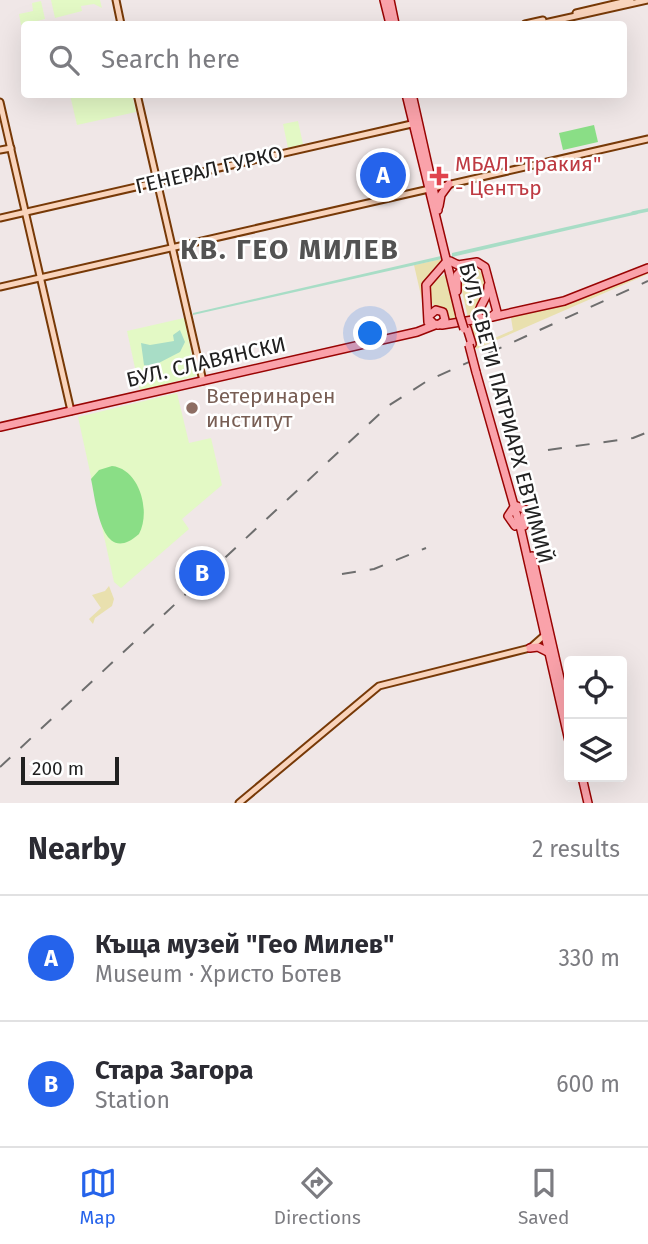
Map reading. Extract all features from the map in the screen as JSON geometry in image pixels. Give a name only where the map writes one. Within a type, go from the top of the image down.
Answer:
[{"type":"main road","points":[[387,0],[390,21]]},
{"type":"main road","points":[[387,0],[394,21]]},
{"type":"main road","name":"БУЛ. СВЕТИ ПАТРИАРХ ЕВТИМИЙ","points":[[407,98],[462,315]]},
{"type":"main road","name":"БУЛ. СВЕТИ ПАТРИАРХ ЕВТИМИЙ","points":[[412,98],[415,123]]},
{"type":"main road","points":[[438,210],[441,195],[449,184]]},
{"type":"main road","name":"БУЛ. СВЕТИ ПАТРИАРХ ЕВТИМИЙ","points":[[430,188],[438,210],[450,274],[516,507],[564,699]]},
{"type":"main road","points":[[433,321],[425,295],[426,285],[447,259],[456,265],[474,262],[484,266],[497,306],[507,311],[558,298],[648,266]]},
{"type":"main road","points":[[457,292],[457,275],[463,267],[477,265],[486,275],[491,295],[480,312]]},
{"type":"main road","points":[[480,312],[490,317],[564,301],[648,266]]},
{"type":"main road","points":[[450,274],[441,272],[429,286],[429,303],[445,318],[455,323]]},
{"type":"main road","points":[[480,312],[480,304],[488,294],[486,275]]},
{"type":"main road","points":[[433,321],[455,323],[497,306]]},
{"type":"main road","points":[[490,317],[497,306]]},
{"type":"main road","points":[[433,321],[438,309]]},
{"type":"main road","points":[[433,321],[445,318]]},
{"type":"main road","name":"БУЛ. СЛАВЯНСКИ","points":[[0,427],[421,331],[433,321]]},
{"type":"main road","points":[[516,507],[528,511],[520,527],[508,516],[516,507]]},
{"type":"main road","name":"БУЛ. СВЕТИ ПАТРИАРХ ЕВТИМИЙ","points":[[520,527],[548,633],[564,719]]},
{"type":"main road","points":[[530,648],[541,648],[550,653]]},
{"type":"main road","points":[[581,782],[586,803]]},
{"type":"street","points":[[116,0],[120,21]]},
{"type":"street","points":[[538,21],[631,0]]},
{"type":"street","points":[[554,21],[648,0]]},
{"type":"street","points":[[138,98],[203,381]]},
{"type":"street","points":[[0,102],[71,411]]},
{"type":"street","name":"ГЕНЕРАЛ ГУРКО","points":[[0,218],[415,123]]},
{"type":"street","points":[[0,287],[648,139]]},
{"type":"street","points":[[0,148],[10,145]]},
{"type":"street","points":[[239,803],[379,686],[530,648],[548,633]]},
{"type":"shaded area","points":[[51,0],[100,0],[102,8],[94,4],[81,6],[82,11],[55,18]]},
{"type":"shaded area","points":[[41,1],[45,19],[21,21],[21,25],[19,14],[33,11],[32,3]]},
{"type":"shaded area","points":[[71,98],[133,98],[136,112],[77,125]]},
{"type":"shaded area","points":[[298,121],[303,144],[288,148],[283,124]]},
{"type":"shaded area","points":[[637,211],[638,214],[452,257],[452,253]]},
{"type":"shaded area","points":[[441,256],[442,259],[193,315],[193,313]]},
{"type":"shaded area","points":[[442,259],[425,285],[422,300],[414,265]]},
{"type":"shaded area","points":[[475,267],[481,272],[485,284],[475,316],[468,318],[459,277],[467,268]]},
{"type":"shaded area","points":[[648,270],[648,274],[476,349],[469,322],[570,302]],"holes":[[[511,318],[513,330],[481,344],[474,325]]]},
{"type":"shaded area","points":[[445,274],[459,320],[450,319],[444,309],[433,305],[429,294],[432,282]]},
{"type":"shaded area","points":[[184,318],[196,376],[140,391],[127,331]]},
{"type":"shaded area","points":[[180,330],[185,342],[180,352],[151,367],[144,365],[141,343],[150,345],[174,341],[173,335]]},
{"type":"shaded area","points":[[177,393],[189,443],[211,438],[222,485],[182,519],[189,529],[121,588],[114,582],[78,417]]},
{"type":"shaded area","points":[[109,586],[114,599],[112,606],[95,618],[93,624],[89,619],[101,608],[92,595],[105,591]]},
{"type":"green space","points":[[594,125],[598,142],[563,150],[559,133]]},
{"type":"green space","points":[[112,466],[130,475],[136,483],[143,504],[144,515],[139,534],[126,542],[116,543],[108,537],[103,528],[91,479],[99,470]]},
{"type":"waterway","points":[[633,213],[648,210]]},
{"type":"railway","points":[[0,767],[388,406],[427,381],[648,281]]},
{"type":"railway","points":[[548,450],[633,438],[648,432]]},
{"type":"railway","points":[[342,574],[374,569],[426,548]]},
{"type":"place","name":"Къща музей \"Гео Милев\"","points":[[383,175]]},
{"type":"place","name":"МБАЛ \"Тракия\" - Център","points":[[439,176]]},
{"type":"place","name":"Ветеринарен институт","points":[[192,408]]},
{"type":"place","name":"Стара Загора","points":[[202,573]]},
{"type":"district","name":"КВ. ГЕО МИЛЕВ","points":[[290,249]]}]
